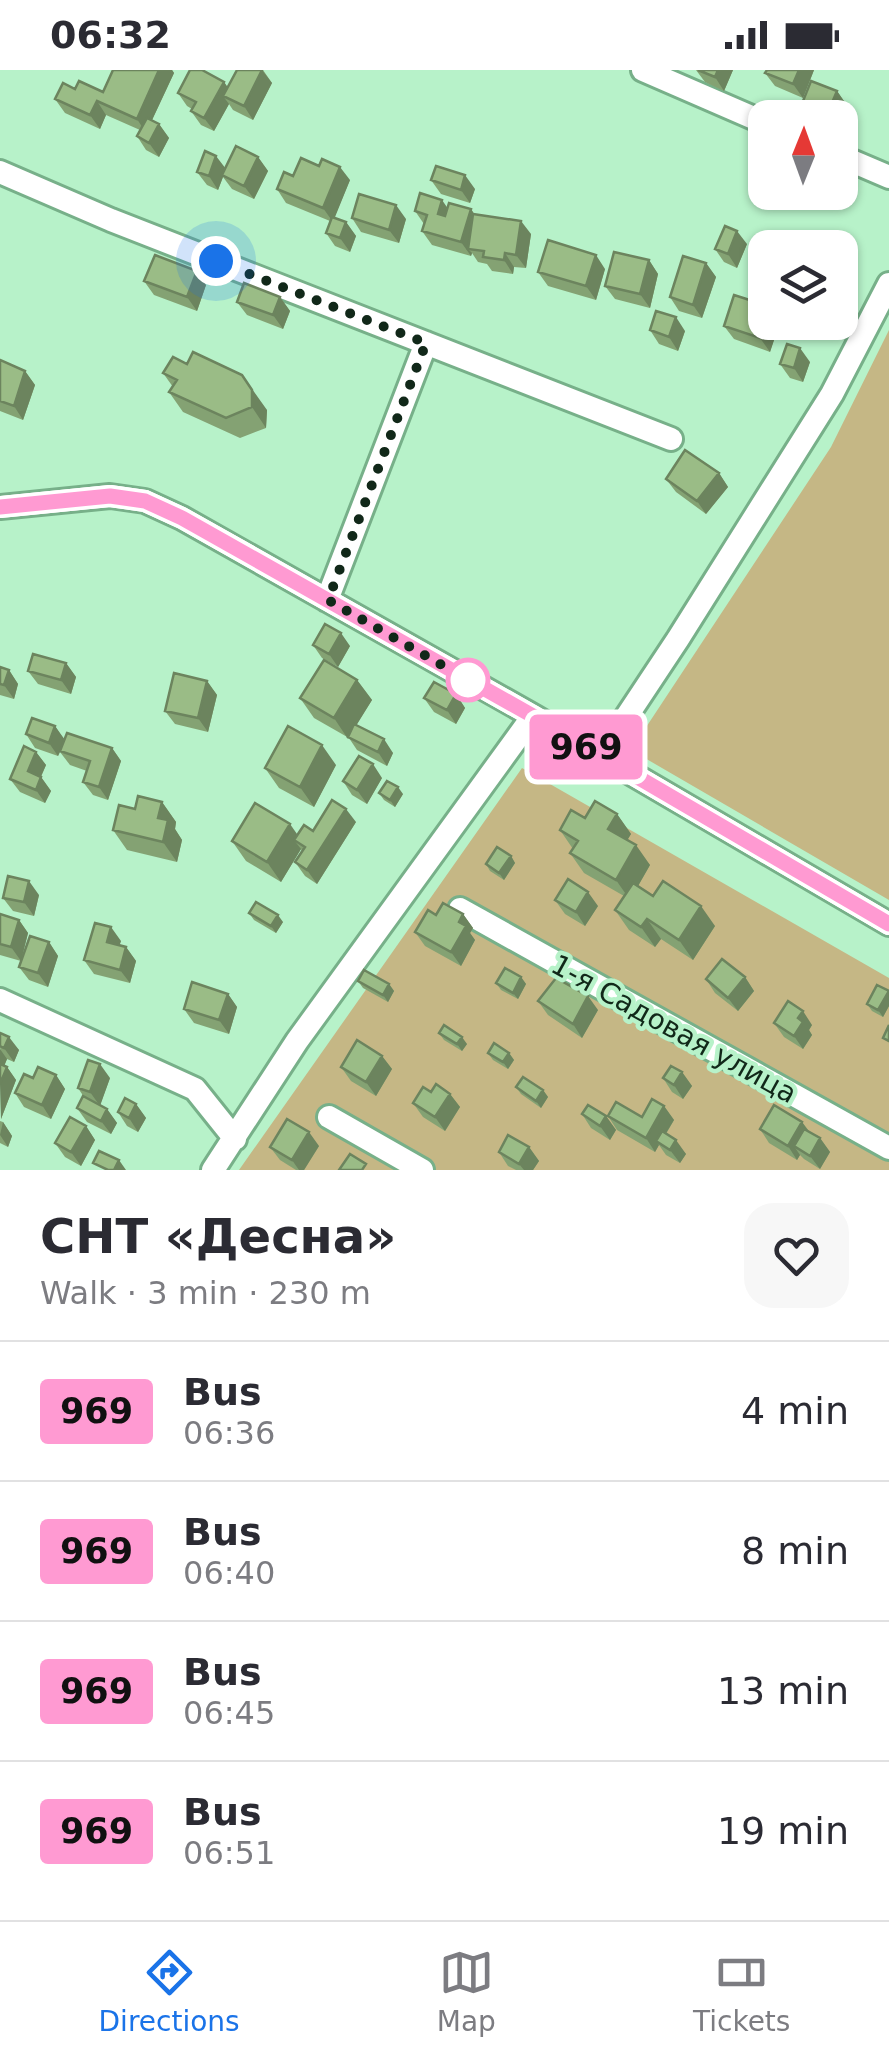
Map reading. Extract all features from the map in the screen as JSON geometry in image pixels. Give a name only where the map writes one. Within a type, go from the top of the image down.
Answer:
[{"type":"street","points":[[642,70],[748,116]]},
{"type":"street","points":[[858,164],[889,177]]},
{"type":"street","points":[[0,172],[111,220],[671,439]]},
{"type":"street","points":[[598,754],[678,640],[814,424],[889,284]]},
{"type":"street","points":[[328,600],[426,343]]},
{"type":"street","points":[[0,507],[110,496],[145,501],[182,518],[533,716],[889,924]]},
{"type":"street","points":[[214,1170],[297,1040],[533,716]]},
{"type":"street","name":"1-я Садовая улица","points":[[460,909],[889,1148]]},
{"type":"street","points":[[0,1000],[195,1089],[235,1140]]},
{"type":"street","points":[[329,1117],[422,1170]]},
{"type":"shaded area","points":[[889,330],[889,900],[631,750],[831,447]]},
{"type":"shaded area","points":[[522,768],[889,978],[889,1170],[239,1170]]},
{"type":"building","points":[[113,70],[159,70],[137,119],[97,101],[90,115],[55,99],[63,83],[75,89],[79,81],[103,92]]},
{"type":"building","points":[[190,70],[202,70],[224,82],[204,118],[191,111],[196,102],[178,93]]},
{"type":"building","points":[[237,70],[262,70],[244,106],[223,96]]},
{"type":"building","points":[[698,70],[718,70],[715,77]]},
{"type":"building","points":[[799,70],[793,84],[765,73]]},
{"type":"building","points":[[811,81],[837,91],[833,100],[803,100]]},
{"type":"building","points":[[147,118],[159,124],[149,143],[137,136]]},
{"type":"building","points":[[236,146],[258,157],[244,186],[222,175]]},
{"type":"building","points":[[205,151],[216,156],[209,176],[197,172]]},
{"type":"building","points":[[301,158],[319,166],[322,159],[340,167],[323,208],[277,189],[284,172],[293,176]]},
{"type":"building","points":[[436,166],[465,175],[461,190],[431,180]]},
{"type":"building","points":[[420,193],[442,200],[438,214],[445,216],[449,203],[471,209],[461,242],[422,231],[427,215],[415,211]]},
{"type":"building","points":[[359,194],[396,205],[389,230],[352,218]]},
{"type":"building","points":[[473,214],[521,221],[516,255],[505,253],[504,260],[483,257],[484,251],[468,249]]},
{"type":"building","points":[[332,217],[346,222],[340,238],[326,233]]},
{"type":"building","points":[[725,226],[737,231],[728,254],[715,249]]},
{"type":"building","points":[[548,240],[596,255],[586,286],[538,272]]},
{"type":"building","points":[[614,252],[649,260],[640,294],[605,286]]},
{"type":"building","points":[[155,255],[197,271],[187,297],[144,281]]},
{"type":"building","points":[[683,256],[706,263],[693,305],[670,297]]},
{"type":"building","points":[[244,283],[280,297],[273,315],[237,302]]},
{"type":"building","points":[[734,295],[748,300],[748,334],[724,326]]},
{"type":"building","points":[[656,311],[676,317],[669,337],[650,330]]},
{"type":"building","points":[[787,344],[800,348],[794,368],[780,364]]},
{"type":"building","points":[[193,352],[242,375],[252,390],[252,407],[226,418],[169,392],[177,380],[163,373],[173,357],[187,364]]},
{"type":"building","points":[[0,360],[25,371],[14,406],[0,401]]},
{"type":"building","points":[[685,450],[719,473],[697,501],[666,479]]},
{"type":"building","points":[[325,624],[341,633],[329,654],[313,645]]},
{"type":"building","points":[[33,654],[66,663],[61,680],[28,671]]},
{"type":"building","points":[[324,660],[357,680],[334,718],[300,698]]},
{"type":"building","points":[[0,667],[9,670],[4,685],[0,684]]},
{"type":"building","points":[[174,673],[207,681],[198,718],[165,711]]},
{"type":"building","points":[[434,682],[456,694],[447,710],[424,698]]},
{"type":"building","points":[[32,718],[55,726],[49,743],[26,734]]},
{"type":"building","points":[[354,724],[384,739],[378,752],[348,737]]},
{"type":"building","points":[[288,726],[322,745],[300,787],[265,768]]},
{"type":"building","points":[[67,733],[112,748],[99,787],[83,782],[90,761],[60,751]]},
{"type":"building","points":[[24,746],[36,752],[28,771],[41,777],[36,790],[10,779]]},
{"type":"building","points":[[359,756],[373,764],[357,790],[343,781]]},
{"type":"building","points":[[387,781],[398,787],[390,800],[379,793]]},
{"type":"building","points":[[138,796],[162,802],[158,818],[168,820],[163,842],[113,830],[119,805],[135,809]]},
{"type":"building","points":[[332,800],[346,809],[307,870],[295,862],[305,847],[294,840],[304,825],[313,831]]},
{"type":"building","points":[[595,801],[617,814],[608,829],[636,845],[616,880],[570,853],[578,841],[560,830],[571,810],[585,818]]},
{"type":"building","points":[[255,803],[290,824],[267,862],[232,841]]},
{"type":"building","points":[[497,847],[511,856],[499,873],[486,864]]},
{"type":"building","points":[[8,876],[29,881],[24,902],[3,898]]},
{"type":"building","points":[[568,879],[588,892],[576,912],[555,900]]},
{"type":"building","points":[[663,881],[701,906],[679,940],[647,919],[641,927],[615,910],[633,883],[653,896]]},
{"type":"building","points":[[256,902],[278,915],[271,926],[249,913]]},
{"type":"building","points":[[443,903],[463,914],[459,922],[466,926],[451,952],[415,932],[428,910],[436,915]]},
{"type":"building","points":[[0,914],[19,920],[11,947],[0,944]]},
{"type":"building","points":[[95,923],[111,927],[107,942],[126,947],[120,970],[84,960]]},
{"type":"building","points":[[30,936],[49,942],[38,973],[19,967]]},
{"type":"building","points":[[722,959],[745,977],[728,998],[706,979]]},
{"type":"building","points":[[505,968],[521,977],[513,993],[496,983]]},
{"type":"building","points":[[364,970],[389,984],[383,995],[358,981]]},
{"type":"building","points":[[556,978],[588,996],[573,1024],[538,1001]]},
{"type":"building","points":[[192,982],[228,994],[219,1020],[184,1009]]},
{"type":"building","points":[[877,985],[889,991],[878,1010],[867,1004]]},
{"type":"building","points":[[788,1001],[803,1011],[798,1018],[803,1022],[794,1036],[774,1023]]},
{"type":"building","points":[[444,1025],[462,1037],[457,1044],[439,1033]]},
{"type":"building","points":[[0,1033],[9,1037],[4,1048],[0,1046]]},
{"type":"building","points":[[357,1040],[382,1056],[366,1082],[341,1067]]},
{"type":"building","points":[[494,1043],[509,1053],[503,1062],[488,1053]]},
{"type":"building","points":[[88,1060],[100,1064],[90,1092],[78,1088]]},
{"type":"building","points":[[0,1064],[7,1067],[0,1084]]},
{"type":"building","points":[[671,1066],[682,1072],[674,1085],[663,1078]]},
{"type":"building","points":[[38,1067],[56,1075],[42,1105],[15,1093],[24,1074],[33,1078]]},
{"type":"building","points":[[523,1077],[543,1090],[536,1101],[516,1087]]},
{"type":"building","points":[[436,1084],[450,1094],[435,1117],[413,1103],[423,1087],[431,1092]]},
{"type":"building","points":[[83,1096],[107,1109],[101,1121],[77,1108]]},
{"type":"building","points":[[125,1098],[136,1104],[129,1118],[118,1112]]},
{"type":"building","points":[[652,1099],[664,1106],[646,1138],[608,1116],[616,1102],[642,1117]]},
{"type":"building","points":[[588,1105],[606,1116],[600,1126],[582,1114]]},
{"type":"building","points":[[774,1105],[802,1122],[788,1146],[760,1129]]},
{"type":"building","points":[[70,1117],[86,1126],[71,1152],[55,1143]]},
{"type":"building","points":[[287,1119],[309,1132],[292,1160],[270,1147]]},
{"type":"building","points":[[804,1129],[820,1138],[810,1156],[794,1146]]},
{"type":"building","points":[[662,1131],[676,1140],[670,1150],[656,1141]]},
{"type":"building","points":[[508,1135],[529,1147],[519,1164],[499,1152]]},
{"type":"building","points":[[99,1151],[119,1160],[114,1170],[93,1163]]},
{"type":"building","points":[[350,1154],[366,1164],[362,1170],[339,1170]]},
{"type":"bus line","name":"969","points":[[0,507],[110,496],[145,501],[182,518],[533,716],[889,924]]},
{"type":"route","points":[[216,261],[426,343],[328,600],[468,680]]}]
